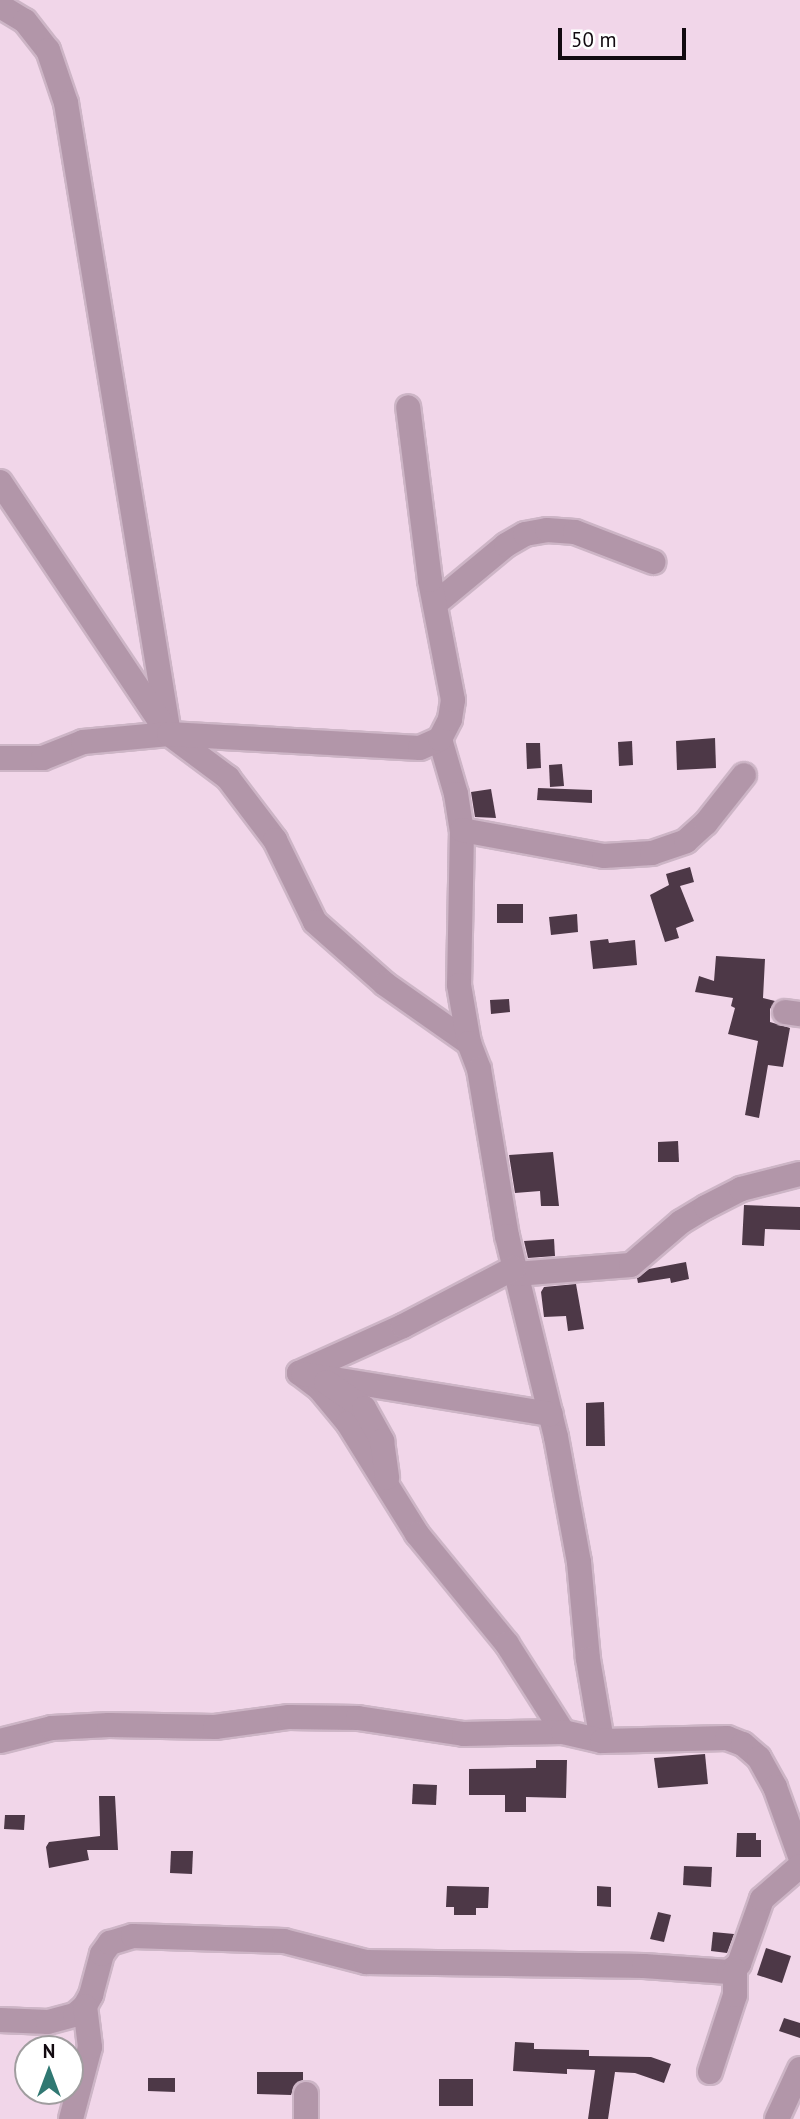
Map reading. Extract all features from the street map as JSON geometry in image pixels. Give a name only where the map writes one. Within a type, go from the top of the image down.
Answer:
[{"type":"street","points":[[0,6],[25,21],[48,50],[66,103],[169,734]]},
{"type":"street","points":[[0,758],[43,758],[83,742],[169,734],[420,748],[440,739],[450,719],[453,700],[435,604],[408,407]]},
{"type":"street","points":[[0,482],[169,734],[228,778],[275,840],[315,922],[385,984],[469,1043]]},
{"type":"street","points":[[435,604],[506,545],[525,534],[547,530],[575,532],[653,562]]},
{"type":"street","points":[[440,739],[456,793],[462,830],[457,961],[469,1043],[479,1069],[490,1148],[515,1271],[551,1414],[579,1562],[588,1658],[602,1741]]},
{"type":"street","points":[[462,830],[604,856],[652,853],[686,841],[706,823],[744,775]]},
{"type":"street","points":[[299,1373],[515,1271],[631,1265],[681,1222],[706,1207],[741,1189],[800,1174]]},
{"type":"street","points":[[299,1373],[551,1414]]},
{"type":"street","points":[[299,1373],[320,1389],[348,1423],[417,1534],[507,1644],[563,1732]]},
{"type":"street","points":[[0,1741],[52,1728],[109,1725],[215,1727],[289,1717],[358,1718],[464,1734],[563,1732],[602,1741],[713,1737],[743,1744],[759,1758],[775,1787],[800,1856]]},
{"type":"street","points":[[710,2073],[735,1995],[735,1970],[762,1899],[800,1866]]},
{"type":"street","points":[[71,2119],[90,2047],[85,2006],[102,1954],[110,1943],[133,1936],[284,1941],[366,1962],[644,1966],[719,1974],[735,1970]]},
{"type":"street","points":[[0,2020],[61,2020],[85,2006]]},
{"type":"street","points":[[780,2116],[800,2069]]},
{"type":"street","points":[[306,2094],[306,2119]]},
{"type":"building","points":[[715,738],[716,768],[677,770],[676,741]]},
{"type":"building","points":[[632,741],[633,765],[619,766],[618,742]]},
{"type":"building","points":[[526,743],[540,743],[541,768],[527,769]]},
{"type":"building","points":[[562,764],[564,786],[550,787],[549,765]]},
{"type":"building","points":[[538,788],[592,790],[592,803],[537,800]]},
{"type":"building","points":[[491,789],[496,818],[475,817],[471,792]]},
{"type":"building","points":[[690,867],[694,882],[680,886],[694,921],[676,928],[679,938],[665,942],[650,895],[669,885],[666,874]]},
{"type":"building","points":[[497,904],[523,904],[523,923],[497,923]]},
{"type":"building","points":[[577,914],[578,932],[551,935],[549,917]]},
{"type":"building","points":[[608,939],[609,943],[635,940],[637,965],[593,969],[590,941]]},
{"type":"building","points":[[716,956],[765,959],[763,998],[775,1001],[770,1009],[770,1022],[790,1028],[783,1067],[768,1065],[759,1118],[745,1115],[758,1041],[728,1034],[735,1008],[731,1006],[733,998],[695,992],[699,976],[714,981]]},
{"type":"building","points":[[509,999],[510,1012],[491,1014],[490,1000]]},
{"type":"building","points":[[678,1141],[679,1162],[658,1162],[658,1142]]},
{"type":"building","points":[[553,1152],[559,1206],[541,1206],[540,1191],[515,1193],[509,1155]]},
{"type":"building","points":[[744,1205],[800,1207],[800,1230],[765,1229],[764,1246],[742,1245]]},
{"type":"building","points":[[554,1239],[555,1256],[528,1258],[524,1241]]},
{"type":"building","points":[[686,1262],[689,1279],[671,1283],[670,1278],[638,1283],[637,1278],[649,1269]]},
{"type":"building","points":[[576,1284],[584,1329],[568,1331],[566,1316],[544,1317],[541,1292],[544,1287]]},
{"type":"building","points":[[604,1402],[605,1446],[586,1446],[586,1403]]},
{"type":"building","points":[[705,1754],[708,1784],[658,1788],[654,1758]]},
{"type":"building","points":[[536,1760],[567,1760],[566,1798],[526,1797],[526,1812],[505,1812],[505,1795],[469,1795],[469,1769],[536,1768]]},
{"type":"building","points":[[413,1784],[437,1785],[436,1805],[412,1804]]},
{"type":"building","points":[[99,1796],[115,1796],[118,1850],[87,1850],[89,1860],[49,1868],[46,1847],[49,1842],[100,1836]]},
{"type":"building","points":[[5,1815],[25,1815],[24,1830],[4,1829]]},
{"type":"building","points":[[737,1833],[756,1833],[756,1840],[761,1840],[761,1857],[736,1857]]},
{"type":"building","points":[[171,1851],[193,1851],[192,1874],[170,1873]]},
{"type":"building","points":[[684,1866],[712,1867],[711,1887],[683,1885]]},
{"type":"building","points":[[447,1886],[489,1887],[488,1908],[476,1908],[476,1915],[454,1915],[454,1907],[446,1907]]},
{"type":"building","points":[[597,1886],[611,1887],[611,1907],[597,1906]]},
{"type":"building","points":[[658,1912],[671,1915],[664,1942],[650,1939]]},
{"type":"building","points":[[713,1932],[734,1934],[727,1953],[711,1951]]},
{"type":"building","points":[[766,1948],[791,1956],[782,1983],[757,1975]]},
{"type":"building","points":[[784,2018],[800,2023],[800,2038],[779,2031]]},
{"type":"building","points":[[515,2042],[534,2043],[534,2049],[589,2050],[589,2056],[651,2057],[671,2064],[664,2083],[635,2073],[615,2072],[608,2119],[588,2119],[595,2070],[567,2069],[567,2074],[513,2071]]},
{"type":"building","points":[[257,2072],[303,2072],[303,2080],[294,2086],[291,2095],[257,2094]]},
{"type":"building","points":[[148,2078],[175,2078],[175,2092],[148,2091]]},
{"type":"building","points":[[439,2079],[473,2079],[473,2106],[439,2106]]}]
